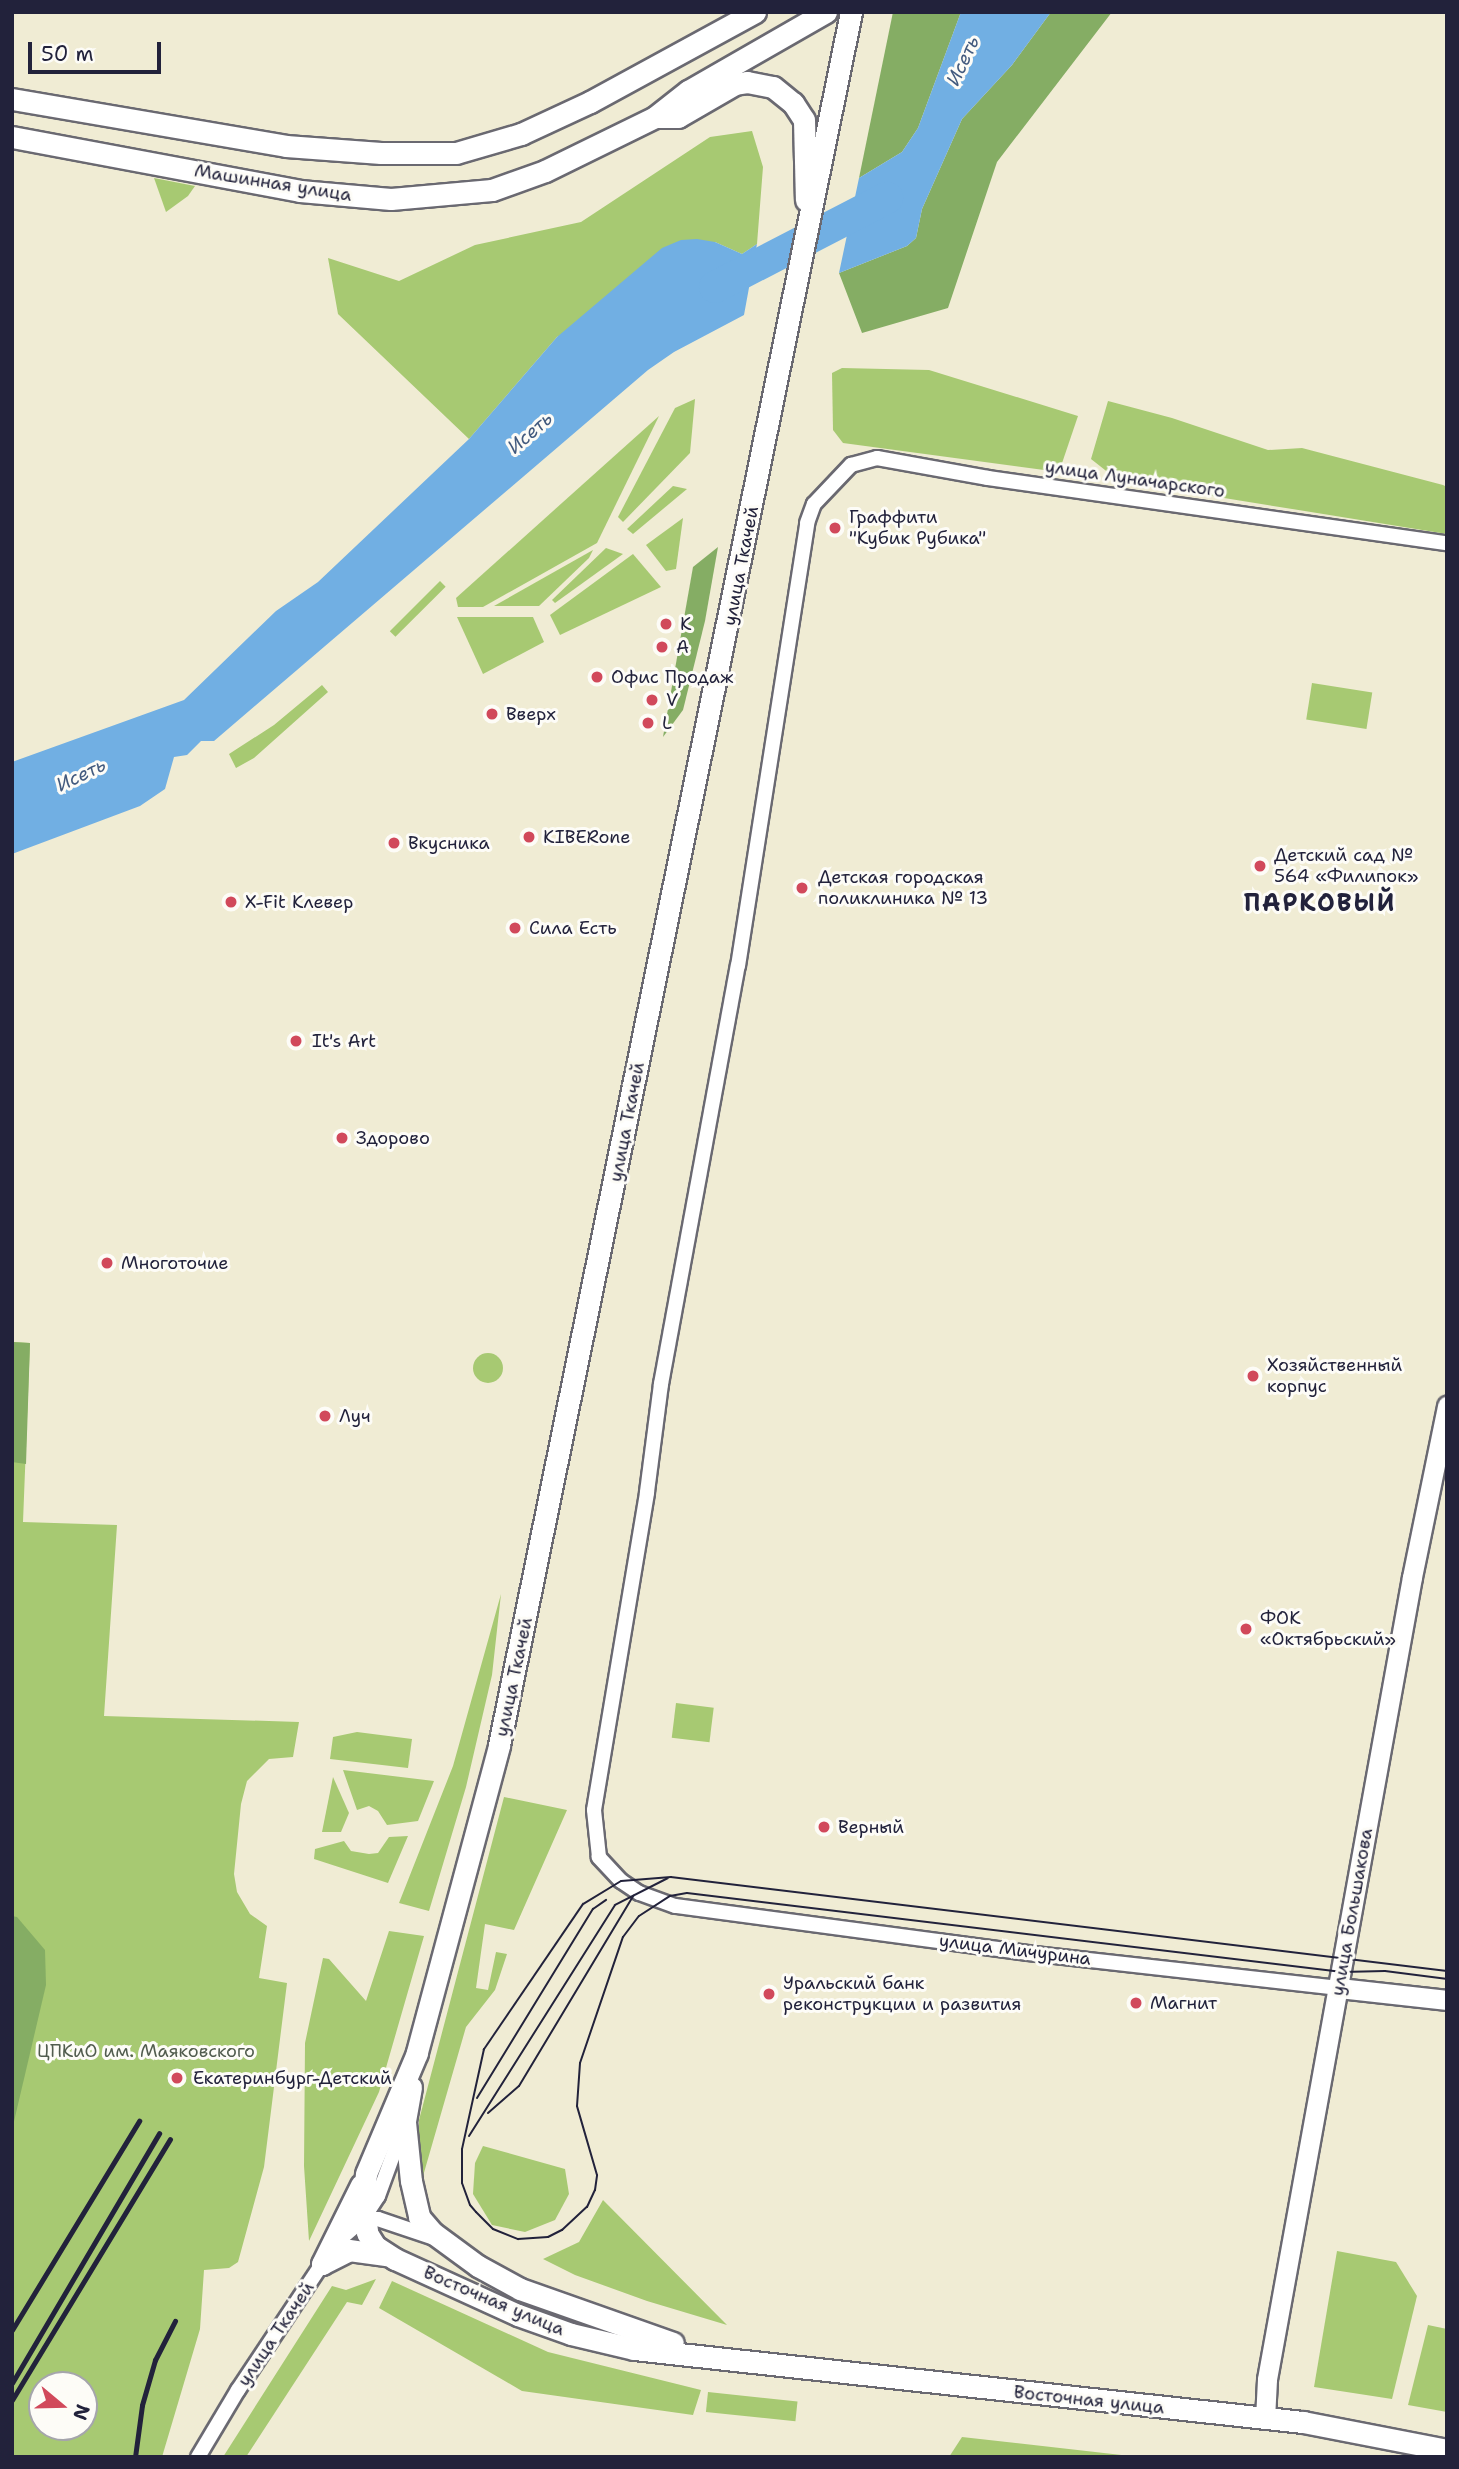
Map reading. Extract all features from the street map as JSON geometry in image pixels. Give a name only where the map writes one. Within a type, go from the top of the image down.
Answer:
[{"type":"main road","points":[[12,99],[286,146],[381,153],[456,153],[521,134],[590,102],[755,12]]},
{"type":"main road","name":"Машинная улица","points":[[12,137],[300,191],[391,199],[492,190],[557,166],[655,117],[688,91],[826,12]]},
{"type":"main road","name":"улица Ткачей","points":[[363,2219],[366,2174],[417,2053],[499,1746],[851,12]]},
{"type":"main road","points":[[655,117],[678,117],[735,84],[762,83],[783,92],[804,120],[808,226]]},
{"type":"main road","name":"Восточная улица","points":[[417,2053],[405,2122],[411,2181],[419,2217],[444,2243],[520,2290],[641,2334],[730,2358]]},
{"type":"main road","points":[[322,2264],[366,2174]]},
{"type":"main road","name":"Восточная улица","points":[[363,2219],[374,2246],[395,2259],[519,2315],[571,2334],[634,2349],[1303,2422],[1447,2450]]},
{"type":"main road","points":[[322,2264],[349,2250],[379,2252],[395,2259]]},
{"type":"street","name":"улица Луначарского","points":[[599,1857],[594,1810],[647,1492],[661,1384],[738,966],[807,523],[814,504],[850,465],[877,458],[988,478],[1447,543]]},
{"type":"street","name":"улица Большакова","points":[[1265,2419],[1267,2379],[1412,1577],[1447,1406]]},
{"type":"street","name":"улица Мичурина","points":[[599,1857],[621,1881],[639,1892],[675,1906],[1042,1954],[1447,2000]]},
{"type":"street","name":"улица Ткачей","points":[[198,2457],[238,2389],[322,2264],[342,2236],[363,2219],[378,2196],[405,2122]]},
{"type":"street","points":[[363,2219],[379,2219],[444,2243]]},
{"type":"green space","points":[[893,12],[961,12],[918,128],[902,152],[859,178]]},
{"type":"green space","points":[[1051,12],[1112,12],[997,162],[948,308],[862,333],[839,273],[907,246],[916,238],[922,209],[962,119],[1012,65]]},
{"type":"green space","points":[[752,131],[763,167],[757,244],[742,254],[715,242],[557,337],[469,439],[338,314],[328,258],[399,281],[475,245],[581,222],[710,137]]},
{"type":"green space","points":[[154,178],[195,186],[188,196],[166,212]]},
{"type":"green space","points":[[842,368],[929,370],[1078,416],[1059,472],[843,443],[833,430],[832,373]]},
{"type":"green space","points":[[695,399],[690,453],[623,522],[618,517],[675,408]]},
{"type":"green space","points":[[1108,401],[1172,418],[1268,450],[1302,448],[1443,485],[1447,487],[1447,534],[1119,481],[1091,459]]},
{"type":"green space","points":[[659,416],[597,543],[483,607],[458,607],[456,598]]},
{"type":"green space","points":[[673,486],[687,489],[633,534],[627,529]]},
{"type":"green space","points":[[683,518],[676,569],[666,571],[646,545]]},
{"type":"green space","points":[[718,547],[705,621],[683,710],[663,737],[693,567]]},
{"type":"green space","points":[[606,548],[623,554],[555,603],[552,600]]},
{"type":"green space","points":[[593,550],[589,558],[539,606],[494,606]]},
{"type":"green space","points":[[633,554],[661,587],[560,635],[550,615]]},
{"type":"green space","points":[[440,581],[446,587],[395,637],[390,631]]},
{"type":"green space","points":[[457,617],[533,617],[544,642],[483,674]]},
{"type":"green space","points":[[1312,683],[1372,693],[1366,729],[1306,720]]},
{"type":"green space","points":[[322,685],[328,692],[254,758],[236,768],[229,754],[274,725]]},
{"type":"green space","name":"ЦПКиО им. Маяковского","points":[[12,1342],[30,1343],[23,1522],[117,1525],[104,1716],[299,1722],[293,1757],[269,1759],[247,1781],[241,1804],[234,1874],[237,1892],[250,1914],[267,1926],[259,1978],[287,1983],[264,2167],[238,2262],[229,2268],[204,2270],[200,2329],[162,2457],[12,2457]]},
{"type":"green space","points":[[12,1342],[30,1343],[26,1464],[12,1462]]},
{"type":"green space","points":[[488,1353],[499,1357],[503,1368],[499,1379],[488,1383],[477,1379],[473,1368],[477,1357]]},
{"type":"green space","points":[[501,1594],[492,1675],[466,1787],[429,1911],[399,1903],[453,1766]]},
{"type":"green space","points":[[676,1703],[714,1708],[709,1742],[672,1738]]},
{"type":"green space","points":[[357,1732],[412,1739],[408,1768],[330,1759],[333,1737]]},
{"type":"green space","points":[[343,1770],[434,1781],[418,1821],[387,1825],[378,1811],[369,1806],[357,1810]]},
{"type":"green space","points":[[333,1777],[349,1813],[341,1832],[322,1832]]},
{"type":"green space","points":[[504,1797],[567,1810],[514,1930],[485,1924],[476,1988],[488,1990],[496,1952],[507,1954],[495,1990],[466,2027],[419,2190],[419,2120]]},
{"type":"green space","points":[[408,1836],[388,1883],[314,1859],[315,1849],[344,1841],[351,1851],[369,1854],[378,1853],[389,1837]]},
{"type":"green space","points":[[12,1916],[17,1917],[45,1950],[46,1985],[12,2130]]},
{"type":"green space","points":[[389,1931],[424,1936],[379,2092],[309,2241],[304,2166],[305,2043],[323,1958],[329,1959],[366,2001]]},
{"type":"green space","points":[[483,2146],[565,2169],[569,2194],[555,2220],[525,2232],[492,2225],[473,2194],[475,2163]]},
{"type":"green space","points":[[603,2200],[727,2325],[647,2301],[575,2275],[543,2259],[579,2242]]},
{"type":"green space","points":[[1337,2251],[1396,2262],[1417,2296],[1392,2399],[1314,2387]]},
{"type":"green space","points":[[376,2279],[362,2305],[347,2302],[246,2457],[223,2457],[332,2286],[346,2290]]},
{"type":"green space","points":[[392,2281],[548,2352],[701,2390],[693,2415],[522,2391],[379,2308]]},
{"type":"green space","points":[[1428,2325],[1447,2329],[1447,2412],[1408,2405]]},
{"type":"green space","points":[[708,2392],[798,2401],[795,2421],[706,2412]]},
{"type":"green space","points":[[962,2437],[1139,2457],[949,2457]]},
{"type":"water","points":[[961,12],[1051,12],[1012,65],[962,119],[922,209],[916,238],[907,246],[839,273],[859,178],[902,152],[918,128]]},
{"type":"water","points":[[681,240],[715,242],[742,254],[757,244],[744,315],[674,352],[648,370],[214,741],[201,741],[187,755],[174,757],[165,789],[140,806],[12,854],[12,762],[184,700],[276,611],[318,582],[469,439],[557,337],[662,248]]},
{"type":"waterway","name":"Исеть","points":[[715,287],[887,198]]},
{"type":"tram line","points":[[1447,1971],[671,1877],[621,1881],[583,1904],[484,2049],[462,2149],[462,2183],[470,2205],[493,2229],[518,2239],[548,2237],[562,2230],[587,2207],[595,2190],[597,2175],[577,2106],[580,2063],[623,1937],[639,1916],[670,1896],[687,1893],[1342,1972],[1385,1971],[1447,1979]]},
{"type":"tram line","points":[[469,2136],[615,1905],[668,1878]]},
{"type":"tram line","points":[[488,2113],[519,2086],[633,1896]]},
{"type":"tram line","points":[[477,2098],[593,1909],[606,1900]]},
{"type":"railway","points":[[12,2330],[139,2121]]},
{"type":"railway","points":[[12,2383],[159,2133]]},
{"type":"railway","points":[[12,2400],[170,2139]]},
{"type":"railway","points":[[135,2457],[142,2405],[155,2360],[175,2321]]},
{"type":"place","name":"Граффити \"Кубик Рубика\"","points":[[835,528]]},
{"type":"place","name":"K","points":[[666,624]]},
{"type":"place","name":"A","points":[[662,647]]},
{"type":"place","name":"Офис Продаж","points":[[597,677]]},
{"type":"place","name":"V","points":[[652,700]]},
{"type":"place","name":"Вверх","points":[[492,714]]},
{"type":"place","name":"L","points":[[648,723]]},
{"type":"place","name":"KIBERone","points":[[529,837]]},
{"type":"place","name":"Вкусника","points":[[394,843]]},
{"type":"place","name":"Детский сад № 564 «Филипок»","points":[[1260,866]]},
{"type":"place","name":"Детская городская поликлиника № 13","points":[[802,888]]},
{"type":"place","name":"X-Fit Клевер","points":[[231,902]]},
{"type":"place","name":"Сила Есть","points":[[515,928]]},
{"type":"place","name":"It's Art","points":[[296,1041]]},
{"type":"place","name":"Здорово","points":[[342,1138]]},
{"type":"place","name":"Многоточие","points":[[107,1263]]},
{"type":"place","name":"Хозяйственный корпус","points":[[1253,1376]]},
{"type":"place","name":"Луч","points":[[325,1416]]},
{"type":"place","name":"ФОК «Октябрьский»","points":[[1246,1629]]},
{"type":"place","name":"Верный","points":[[824,1827]]},
{"type":"place","name":"Уральский банк реконструкции и развития","points":[[769,1994]]},
{"type":"place","name":"Магнит","points":[[1136,2003]]},
{"type":"place","name":"Екатеринбург-Детский","points":[[177,2078]]},
{"type":"district","name":"ПАРКОВЫЙ","points":[[1320,904]]}]
